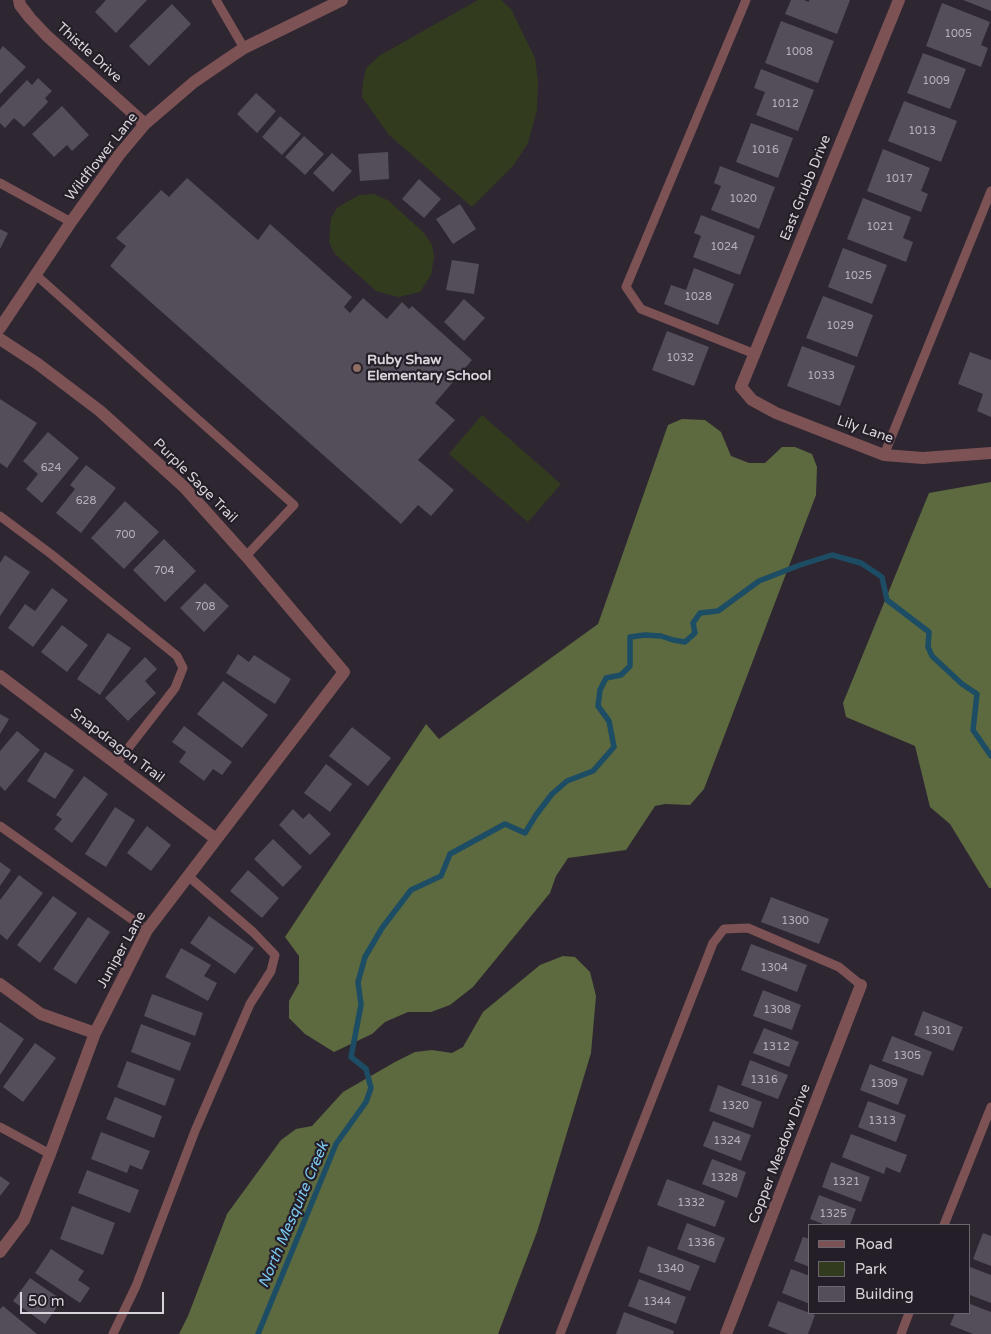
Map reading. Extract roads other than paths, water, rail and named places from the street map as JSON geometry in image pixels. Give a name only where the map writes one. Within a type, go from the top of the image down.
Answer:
[{"type":"street","name":"Thistle Drive","points":[[19,0],[30,18],[47,36],[145,124]]},
{"type":"street","name":"Wildflower Lane","points":[[0,328],[71,222],[119,155],[145,124],[194,82],[244,48],[342,0]]},
{"type":"street","name":"East Grubb Drive","points":[[741,387],[899,0]]},
{"type":"street","name":"Purple Sage Trail","points":[[0,339],[38,364],[100,411],[184,487],[246,556],[344,672]]},
{"type":"street","name":"Lily Lane","points":[[741,387],[752,400],[776,413],[884,455],[924,458],[991,453]]},
{"type":"street","name":"Juniper Lane","points":[[0,1252],[24,1220],[95,1033],[147,930],[344,672]]},
{"type":"street","name":"Snapdragon Trail","points":[[0,676],[216,839]]},
{"type":"street","points":[[0,984],[41,1014],[95,1033]]},
{"type":"street","name":"Copper Meadow Drive","points":[[726,1334],[861,985]]},
{"type":"lane","points":[[216,0],[244,48]]},
{"type":"lane","points":[[746,0],[626,287],[641,309],[755,354]]},
{"type":"lane","points":[[0,184],[71,222]]},
{"type":"lane","points":[[884,455],[991,191]]},
{"type":"lane","points":[[36,275],[294,504],[246,556]]},
{"type":"lane","points":[[0,516],[51,554],[177,656],[183,668],[175,688],[116,764]]},
{"type":"lane","points":[[0,826],[147,930]]},
{"type":"lane","points":[[113,1334],[136,1286],[195,1131],[250,1004],[271,971],[275,955],[253,932],[188,876]]},
{"type":"lane","points":[[560,1334],[713,943],[724,929],[748,928],[839,967],[861,985]]},
{"type":"lane","points":[[944,1224],[991,1107]]},
{"type":"lane","points":[[0,1127],[50,1154]]},
{"type":"lane","points":[[901,1334],[909,1314]]},
{"type":"waterway","name":"North Mesquite Creek","points":[[258,1334],[336,1144],[366,1102],[371,1088],[366,1069],[351,1057],[361,1005],[358,982],[365,957],[382,928],[411,890],[441,876],[450,854],[505,824],[525,833],[552,794],[567,781],[593,771],[614,747],[609,721],[598,706],[600,690],[606,678],[621,675],[630,666],[630,637],[645,635],[661,636],[685,642],[695,633],[693,623],[700,613],[718,611],[759,581],[832,555],[861,563],[882,577],[887,600],[929,632],[928,647],[932,656],[962,684],[977,694],[973,730],[991,756]]},
{"type":"place","name":"Ruby Shaw Elementary School","points":[[357,368]]}]
